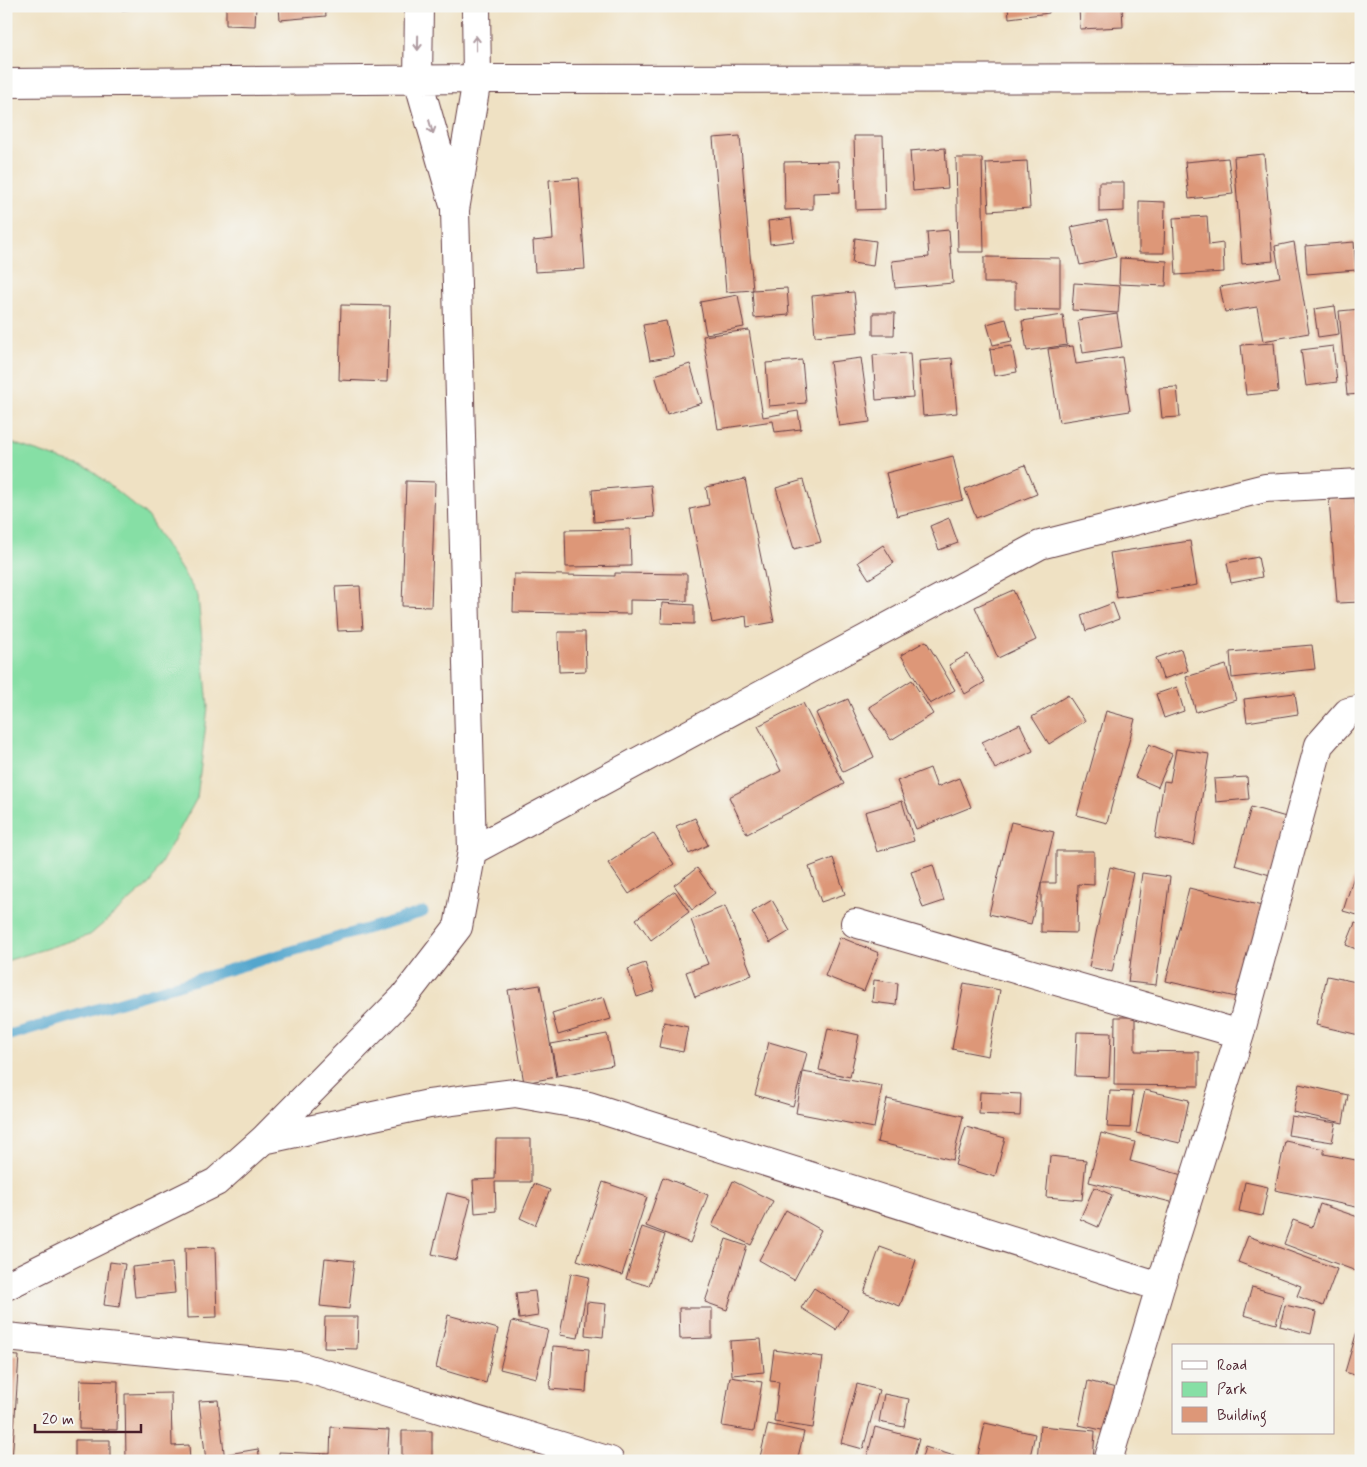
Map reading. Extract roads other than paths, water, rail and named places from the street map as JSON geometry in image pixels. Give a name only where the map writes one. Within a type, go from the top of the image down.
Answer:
[{"type":"street","points":[[419,6],[418,80],[455,210]]},
{"type":"street","points":[[6,1286],[216,1182],[263,1140],[404,997],[458,927],[472,851],[455,210],[477,79],[476,6]]},
{"type":"street","points":[[6,83],[477,79],[1361,78]]},
{"type":"street","points":[[472,851],[1040,545],[1265,488],[1361,483]]},
{"type":"street","points":[[1108,1461],[1160,1287],[1240,1034],[1319,745],[1348,712],[1361,709]]},
{"type":"street","points":[[855,923],[1240,1034]]},
{"type":"street","points":[[263,1140],[429,1104],[515,1093],[589,1106],[1160,1287]]},
{"type":"street","points":[[6,1337],[299,1366],[610,1461]]},
{"type":"waterway","points":[[6,1036],[423,912]]}]
